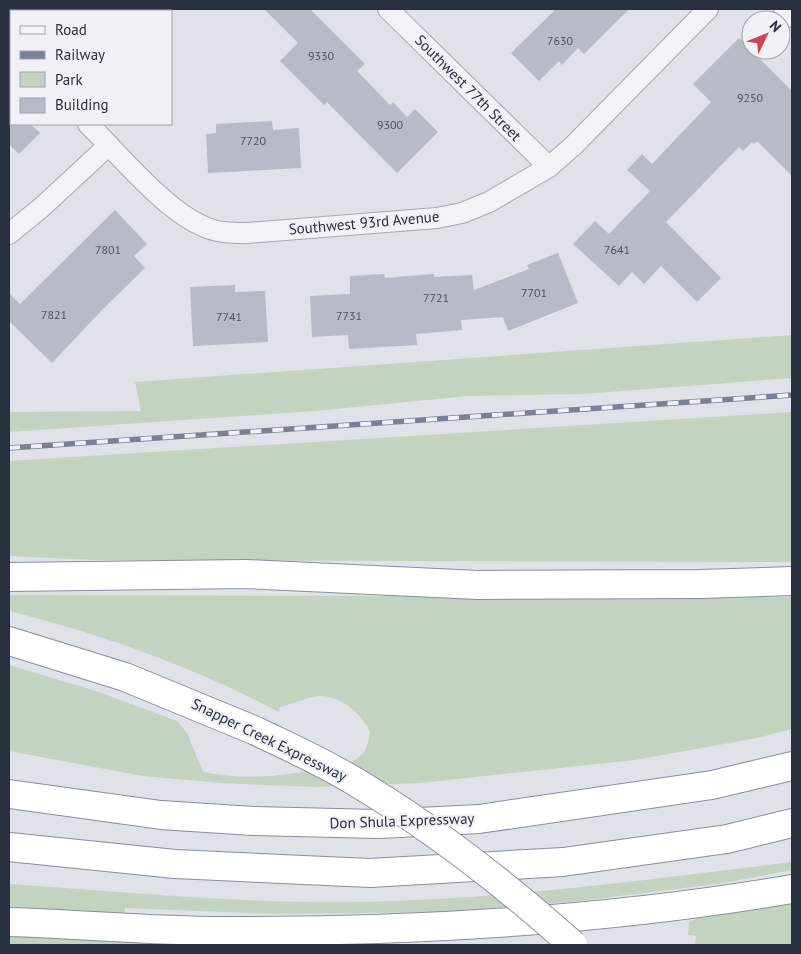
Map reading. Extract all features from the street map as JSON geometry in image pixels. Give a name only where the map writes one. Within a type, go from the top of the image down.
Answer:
[{"type":"highway","points":[[9,577],[246,574],[478,584],[700,584],[792,581]]},
{"type":"highway","name":"Snapper Creek Expressway","points":[[9,641],[82,662],[125,677],[256,731],[353,780],[436,834],[492,876],[574,945]]},
{"type":"highway","name":"Don Shula Expressway","points":[[9,794],[113,810],[170,816],[300,823],[378,824],[479,819],[712,785],[792,766]]},
{"type":"highway","points":[[9,847],[175,864],[370,873],[563,862],[726,839],[792,824]]},
{"type":"highway","points":[[9,922],[221,931],[503,922],[618,914],[721,901],[792,889]]},
{"type":"street","name":"Southwest 77th Street","points":[[388,9],[549,167]]},
{"type":"street","name":"Southwest 93rd Avenue","points":[[89,125],[175,210],[205,227],[232,233],[456,214],[489,202],[549,167],[597,124],[708,9]]},
{"type":"street","points":[[784,9],[792,17]]},
{"type":"street","points":[[9,234],[42,207],[109,145]]},
{"type":"green space","points":[[792,335],[792,378],[582,394],[468,396],[315,411],[9,432],[9,412],[141,411],[135,382]]},
{"type":"green space","points":[[792,412],[792,562],[95,560],[9,556],[9,461]]},
{"type":"green space","points":[[9,595],[792,597],[792,729],[757,738],[635,760],[420,783],[317,787],[221,783],[143,776],[9,751],[9,665],[96,691],[177,721],[187,733],[203,772],[251,777],[283,775],[345,763],[353,761],[362,755],[367,746],[370,733],[358,714],[337,699],[322,696],[312,697],[280,707],[279,712],[214,680],[147,653],[78,630],[9,611]]},
{"type":"green space","points":[[792,862],[792,870],[724,883],[579,901],[444,912],[277,914],[125,908],[122,942],[217,945],[9,945],[9,884],[230,899],[364,902],[525,893]]},
{"type":"green space","points":[[792,903],[792,945],[695,945],[696,936],[688,935],[689,922],[698,918]]},
{"type":"building","points":[[264,9],[310,9],[365,64],[357,71],[390,105],[393,102],[407,117],[415,109],[438,132],[397,173],[327,102],[324,105],[280,61],[298,43]]},
{"type":"building","points":[[556,9],[629,9],[584,54],[578,48],[562,65],[559,61],[539,81],[511,53]]},
{"type":"building","points":[[739,38],[741,40],[741,60],[761,60],[792,91],[792,176],[757,141],[754,144],[752,142],[743,151],[739,147],[666,222],[721,278],[697,302],[661,266],[644,284],[632,272],[619,286],[573,244],[595,221],[609,234],[650,191],[627,170],[642,154],[652,164],[711,102],[693,84]]},
{"type":"building","points":[[272,121],[273,130],[299,128],[301,168],[208,173],[206,134],[216,133],[216,124]]},
{"type":"building","points":[[9,124],[31,125],[40,133],[19,154],[9,144]]},
{"type":"building","points":[[115,210],[147,244],[134,256],[145,268],[52,363],[9,321],[9,293],[20,304]]},
{"type":"building","points":[[558,253],[578,303],[508,331],[503,317],[461,320],[462,330],[416,334],[417,345],[349,349],[348,335],[312,337],[310,296],[350,294],[350,276],[384,274],[385,278],[434,274],[434,277],[472,275],[474,290],[529,269],[527,265]]},
{"type":"building","points":[[235,285],[235,292],[265,291],[268,342],[193,346],[190,287]]},
{"type":"railway","points":[[9,448],[792,395]]}]
